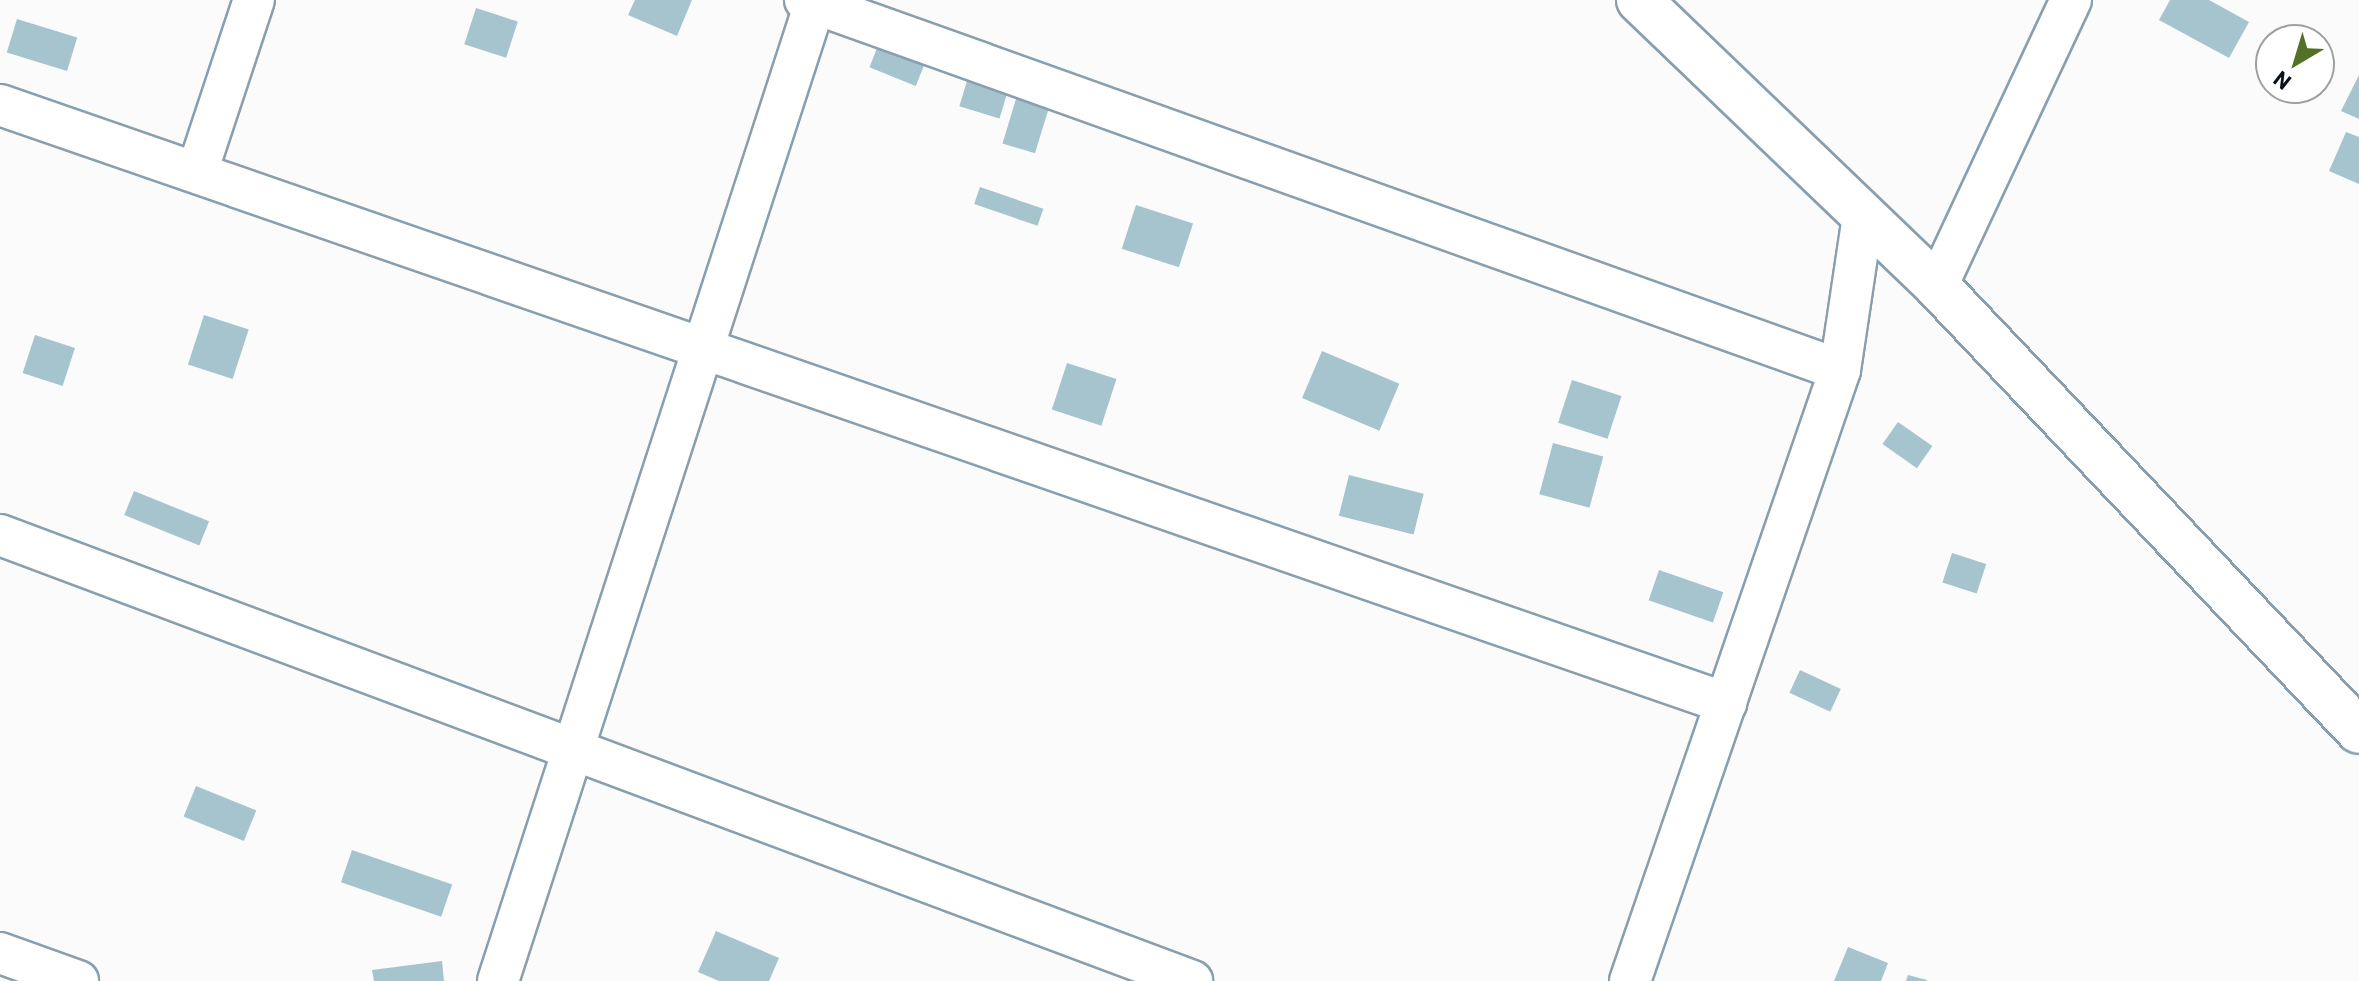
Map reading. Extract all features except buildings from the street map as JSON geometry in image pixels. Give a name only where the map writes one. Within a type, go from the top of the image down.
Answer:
[{"type":"street","points":[[197,172],[254,0]]},
{"type":"street","points":[[1639,0],[1937,286],[2359,731]]},
{"type":"street","points":[[1937,286],[2071,0]]},
{"type":"street","points":[[498,981],[705,346],[812,1],[1840,370]]},
{"type":"street","points":[[0,105],[705,346],[1726,703]]},
{"type":"street","points":[[1630,981],[1840,370],[1863,216]]},
{"type":"street","points":[[0,535],[1192,981]]},
{"type":"street","points":[[0,953],[78,981]]}]
